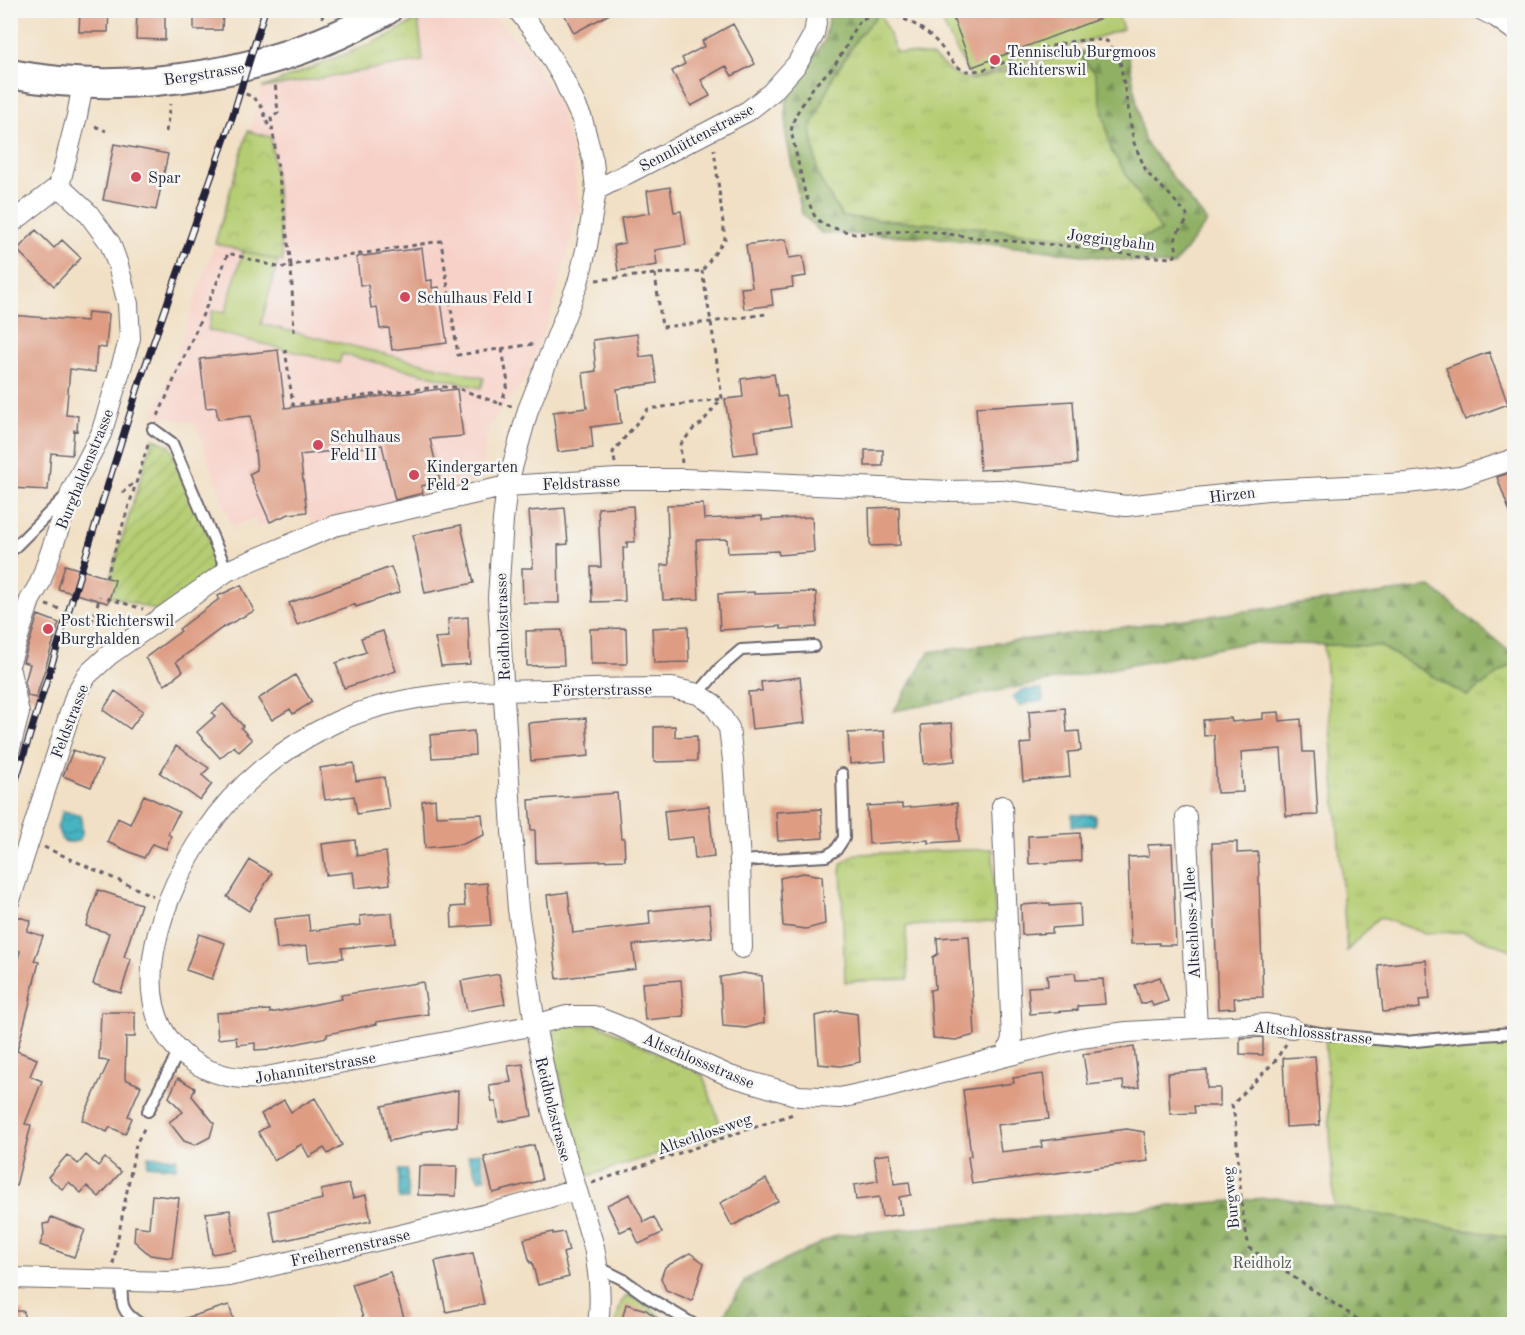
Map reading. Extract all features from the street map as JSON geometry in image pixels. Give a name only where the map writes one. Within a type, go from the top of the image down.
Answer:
[{"type":"main road","name":"Bergstrasse","points":[[10,74],[83,83],[173,79],[212,73],[262,63],[297,52],[339,35],[387,10]]},
{"type":"street","name":"Reidholzstrasse","points":[[518,10],[540,39],[563,78],[582,119],[593,160],[596,190],[587,246],[578,282],[528,410],[507,486],[498,598],[518,909],[535,1025],[552,1109],[594,1247],[600,1288],[598,1324]]},
{"type":"street","name":"Sennhüttenstrasse","points":[[596,190],[748,111],[772,92],[797,64],[814,34],[818,10]]},
{"type":"street","points":[[1482,10],[1515,30]]},
{"type":"street","points":[[10,224],[59,186],[83,83]]},
{"type":"street","name":"Burghaldenstrasse","points":[[10,662],[30,600],[40,583],[72,490],[101,434],[130,338],[128,304],[110,243],[88,213],[59,186]]},
{"type":"street","name":"Hirzen","points":[[948,491],[1000,490],[1126,506],[1267,490],[1428,481],[1460,477],[1515,459]]},
{"type":"street","name":"Feldstrasse","points":[[10,900],[76,694],[87,675],[109,655],[227,571],[334,526],[507,486],[617,479],[684,479],[948,491]]},
{"type":"street","points":[[10,670],[20,713],[10,748]]},
{"type":"street","name":"Försterstrasse","points":[[504,690],[672,688],[698,694]]},
{"type":"street","name":"Johanniterstrasse","points":[[504,690],[421,696],[363,711],[310,735],[263,769],[223,808],[191,853],[178,878],[155,946],[152,988],[157,1015],[166,1034],[179,1051],[203,1068],[217,1074],[239,1078],[261,1078],[535,1025]]},
{"type":"street","points":[[698,694],[713,704],[729,728],[740,861],[742,948]]},
{"type":"street","points":[[1002,806],[1012,1039],[1006,1056]]},
{"type":"street","name":"Altschloss-Allee","points":[[1185,817],[1197,1028]]},
{"type":"street","name":"Altschlossstrasse","points":[[535,1025],[566,1016],[594,1016],[730,1076],[799,1096],[840,1098],[1080,1038],[1127,1032],[1267,1024],[1292,1028]]},
{"type":"street","name":"Freiherrenstrasse","points":[[12,1278],[117,1275],[168,1281],[229,1276],[488,1214],[575,1189]]},
{"type":"lane","points":[[153,429],[172,443],[227,571]]},
{"type":"lane","points":[[10,552],[72,490]]},
{"type":"lane","points":[[698,694],[720,668],[741,650],[814,646]]},
{"type":"lane","points":[[740,861],[826,856],[836,850],[844,838],[842,774]]},
{"type":"lane","name":"Altschlossstrasse","points":[[1292,1028],[1325,1034],[1406,1042],[1515,1034]]},
{"type":"lane","points":[[148,1115],[179,1051]]},
{"type":"lane","points":[[598,1268],[624,1280],[693,1324]]},
{"type":"lane","points":[[117,1275],[124,1309],[128,1315],[141,1324]]},
{"type":"path","name":"Joggingbahn","points":[[871,13],[887,13],[924,30],[937,41],[956,65],[968,71],[987,68],[1046,48],[1085,39],[1107,41],[1120,62],[1134,143],[1147,173],[1187,215],[1187,221],[1179,230],[1175,242],[1177,251],[1175,256],[1172,258],[1140,256],[918,230],[855,234],[823,225],[814,215],[805,193],[791,131],[795,116],[814,86],[834,66],[860,20],[871,13]]},
{"type":"path","points":[[274,77],[278,113],[272,118],[273,131],[291,265],[294,332]]},
{"type":"path","points":[[235,90],[250,95],[259,102],[268,127],[273,131]]},
{"type":"path","points":[[166,132],[170,104]]},
{"type":"path","points":[[95,126],[106,131]]},
{"type":"path","points":[[684,479],[680,445],[722,398],[702,271],[725,239],[712,129]]},
{"type":"path","points":[[106,578],[153,429],[228,253],[281,268],[441,241],[458,355],[554,342]]},
{"type":"path","points":[[578,282],[702,271]]},
{"type":"path","points":[[655,274],[662,327],[766,314]]},
{"type":"path","points":[[501,404],[508,383],[502,349]]},
{"type":"path","points":[[285,350],[293,405],[436,387],[454,387],[501,404],[528,410]]},
{"type":"path","points":[[617,479],[613,452],[648,409],[722,398]]},
{"type":"path","points":[[122,492],[136,481]]},
{"type":"path","points":[[83,619],[92,622],[100,596]]},
{"type":"path","points":[[107,598],[165,616]]},
{"type":"path","points":[[46,605],[60,609]]},
{"type":"path","points":[[57,853],[168,903]]},
{"type":"path","name":"Burgweg","points":[[1292,1028],[1286,1045],[1275,1061],[1232,1105],[1248,1248],[1365,1324]]},
{"type":"path","name":"Altschlossweg","points":[[575,1189],[795,1113]]},
{"type":"path","points":[[117,1275],[136,1144],[148,1115]]},
{"type":"shaded area","points":[[432,11],[488,11],[528,51],[558,104],[574,157],[579,211],[550,317],[524,381],[485,434],[484,457],[479,480],[335,518],[313,526],[307,513],[289,515],[258,528],[254,518],[232,527],[195,423],[154,416],[215,243],[262,88],[422,61],[418,19]]},
{"type":"green space","points":[[828,11],[880,12],[858,37],[833,77],[811,129],[818,176],[842,217],[975,227],[1072,238],[1137,239],[1161,231],[1111,150],[1095,73],[1076,52],[1127,48],[1144,140],[1207,222],[1173,266],[932,237],[821,233],[802,214],[786,136],[786,101],[824,42]]},
{"type":"green space","name":"Tennisclub Burgmoos Richterswil","points":[[937,11],[1117,11],[1123,29],[972,79]]},
{"type":"green space","points":[[880,12],[896,52],[932,56],[954,74],[972,80],[1076,52],[1095,73],[1111,150],[1162,231],[1137,239],[1072,238],[975,227],[842,217],[818,176],[811,129],[833,77],[858,37]]},
{"type":"green space","points":[[418,19],[423,61],[262,88],[387,37]]},
{"type":"green space","points":[[248,131],[271,137],[283,262],[215,243]]},
{"type":"green space","points":[[243,251],[278,261],[261,324],[484,378],[481,388],[342,354],[339,363],[208,330],[212,311],[225,313]]},
{"type":"green space","points":[[153,438],[170,446],[223,570],[161,612],[105,594]]},
{"type":"green space","points":[[1431,587],[1514,655],[1514,663],[1467,696],[1380,646],[1245,643],[894,711],[929,652]]},
{"type":"green space","points":[[1324,645],[1380,646],[1467,696],[1514,663],[1514,951],[1463,932],[1423,933],[1379,917],[1347,951]]},
{"type":"green space","points":[[993,849],[995,922],[906,926],[908,979],[845,982],[841,864],[856,854]]},
{"type":"green space","points":[[598,1024],[703,1075],[723,1133],[585,1177],[550,1039],[559,1026]]},
{"type":"green space","points":[[1514,1033],[1514,1238],[1334,1207],[1325,1034],[1406,1042]]},
{"type":"green space","name":"Reidholz","points":[[1276,1197],[1514,1238],[1514,1324],[718,1324],[746,1279],[837,1235]]},
{"type":"green space","points":[[627,1295],[646,1305],[664,1319],[676,1324],[615,1324],[621,1303]]},
{"type":"water","points":[[1042,689],[1043,701],[1027,703],[1020,707],[1013,697],[1023,690]]},
{"type":"water","points":[[63,811],[81,815],[82,832],[78,840],[68,842],[62,840],[57,827]]},
{"type":"water","points":[[1072,815],[1095,815],[1095,825],[1072,826]]},
{"type":"water","points":[[480,1152],[486,1178],[479,1180],[468,1156]]},
{"type":"water","points":[[148,1156],[177,1158],[176,1168],[147,1165]]},
{"type":"water","points":[[399,1170],[407,1170],[408,1199],[399,1199]]},
{"type":"building","points":[[80,10],[109,10],[108,32],[79,32]]},
{"type":"building","points":[[137,10],[165,10],[165,40],[136,39]]},
{"type":"building","points":[[194,10],[223,10],[222,30],[194,30]]},
{"type":"building","points":[[562,10],[617,10],[574,33]]},
{"type":"building","name":"Tennisclub Burgmoos Richterswil","points":[[950,10],[1117,10],[1117,12],[972,67]]},
{"type":"building","points":[[733,24],[755,64],[732,76],[726,66],[701,80],[710,96],[691,106],[672,71],[685,64],[682,58],[705,46],[702,41]]},
{"type":"building","name":"Spar","points":[[114,144],[168,154],[156,210],[103,200]]},
{"type":"building","points":[[670,187],[674,212],[681,211],[686,245],[655,250],[657,265],[618,271],[614,245],[625,243],[621,218],[650,213],[647,191]]},
{"type":"building","points":[[36,230],[54,248],[62,240],[81,258],[54,286],[17,250]]},
{"type":"building","points":[[786,239],[789,258],[803,256],[806,276],[792,278],[793,287],[771,290],[773,305],[744,309],[741,288],[752,287],[746,245]]},
{"type":"building","name":"Schulhaus Feld I","points":[[422,248],[426,281],[432,280],[432,288],[439,287],[447,343],[392,350],[389,328],[380,329],[377,307],[371,308],[368,285],[360,285],[357,257]]},
{"type":"building","points":[[88,312],[109,314],[106,348],[97,347],[95,372],[70,369],[66,415],[78,416],[77,431],[74,430],[72,455],[51,453],[48,490],[10,488],[10,315],[87,321]]},
{"type":"building","points":[[637,334],[640,357],[653,355],[657,383],[617,389],[621,423],[591,427],[593,448],[558,452],[553,412],[587,408],[583,373],[596,371],[593,340]]},
{"type":"building","name":"Schulhaus Feld II","points":[[278,350],[285,408],[457,389],[463,436],[430,439],[440,482],[421,486],[423,493],[395,500],[382,445],[300,455],[307,512],[289,514],[270,522],[249,474],[257,470],[251,416],[218,419],[216,407],[206,408],[200,359]]},
{"type":"building","points":[[1489,352],[1508,404],[1465,420],[1446,368]]},
{"type":"building","points":[[774,374],[778,397],[786,396],[791,426],[755,431],[758,452],[734,455],[725,399],[743,397],[741,379]]},
{"type":"building","points":[[1073,401],[1077,464],[980,470],[976,407]]},
{"type":"building","points":[[865,450],[883,450],[883,466],[865,466]]},
{"type":"building","points":[[1515,471],[1515,521],[1513,521],[1497,477]]},
{"type":"building","points":[[703,504],[704,519],[762,516],[762,520],[812,517],[814,552],[779,555],[778,551],[728,553],[727,539],[696,540],[699,599],[663,600],[661,565],[669,565],[667,505]]},
{"type":"building","points":[[633,506],[635,542],[627,542],[627,548],[623,548],[625,601],[592,602],[591,567],[601,567],[598,508]]},
{"type":"building","points":[[899,507],[900,545],[870,546],[869,508]]},
{"type":"building","points":[[565,508],[568,544],[558,545],[559,603],[523,603],[522,568],[533,568],[529,511]]},
{"type":"building","points":[[461,525],[474,583],[425,593],[413,535]]},
{"type":"building","points":[[65,565],[115,580],[108,603],[58,589]]},
{"type":"building","points":[[391,567],[400,592],[356,607],[355,604],[297,625],[289,603]]},
{"type":"building","points":[[241,585],[254,611],[222,628],[176,662],[183,671],[165,685],[145,658],[219,599],[218,596]]},
{"type":"building","points":[[754,592],[754,594],[816,592],[817,627],[781,629],[781,626],[720,630],[718,594]]},
{"type":"building","points":[[38,615],[59,623],[36,698],[28,696],[25,682],[30,664],[23,662]]},
{"type":"building","points":[[468,617],[470,664],[441,666],[435,638],[449,637],[448,619]]},
{"type":"building","points":[[688,626],[689,662],[654,663],[652,628]]},
{"type":"building","points":[[626,628],[627,664],[591,664],[590,629]]},
{"type":"building","points":[[562,630],[564,665],[527,666],[526,631]]},
{"type":"building","points":[[383,631],[396,671],[344,688],[336,663],[366,652],[361,638]]},
{"type":"building","points":[[295,675],[312,702],[293,714],[290,709],[272,720],[258,699]]},
{"type":"building","points":[[800,677],[805,723],[752,729],[748,692],[762,691],[761,682]]},
{"type":"building","points":[[115,691],[143,711],[130,729],[103,710]]},
{"type":"building","points":[[223,704],[252,740],[239,752],[234,746],[220,758],[197,732],[215,716],[212,713]]},
{"type":"building","points":[[1065,708],[1067,732],[1079,731],[1081,751],[1068,752],[1070,777],[1023,781],[1020,744],[1031,743],[1029,711]]},
{"type":"building","points":[[1279,712],[1280,721],[1301,719],[1303,752],[1314,752],[1318,815],[1286,816],[1281,749],[1241,752],[1243,792],[1217,793],[1214,735],[1204,736],[1203,720],[1231,718],[1232,722],[1263,719],[1263,713]]},
{"type":"building","points":[[586,718],[589,756],[531,761],[528,723]]},
{"type":"building","points":[[952,723],[955,761],[924,764],[921,725]]},
{"type":"building","points":[[675,726],[675,737],[697,736],[697,761],[654,762],[654,727]]},
{"type":"building","points":[[474,731],[475,755],[432,758],[430,735]]},
{"type":"building","points":[[884,731],[886,761],[850,764],[848,733]]},
{"type":"building","points":[[176,746],[209,768],[202,775],[212,784],[200,800],[160,773]]},
{"type":"building","points":[[73,750],[102,761],[91,787],[63,776]]},
{"type":"building","points":[[354,763],[356,781],[384,777],[389,809],[357,814],[354,796],[325,800],[320,768]]},
{"type":"building","points":[[617,793],[625,860],[536,863],[535,830],[531,830],[529,800]]},
{"type":"building","points":[[144,795],[179,812],[168,834],[171,836],[166,849],[152,844],[144,858],[107,842],[118,818],[130,824]]},
{"type":"building","points":[[435,799],[436,816],[482,814],[484,835],[463,844],[425,848],[422,801]]},
{"type":"building","points":[[957,803],[959,841],[928,843],[928,840],[869,844],[867,806],[902,804],[902,808]]},
{"type":"building","points":[[709,806],[714,857],[695,859],[693,837],[667,840],[664,811]]},
{"type":"building","points":[[821,809],[823,838],[778,841],[776,812]]},
{"type":"building","points":[[1080,833],[1081,861],[1029,864],[1028,836]]},
{"type":"building","points":[[355,840],[357,856],[386,852],[390,884],[355,888],[353,872],[326,875],[322,844]]},
{"type":"building","points":[[1237,842],[1237,853],[1258,852],[1263,997],[1234,998],[1235,1008],[1218,1009],[1212,843]]},
{"type":"building","points":[[1172,844],[1176,945],[1131,944],[1128,857],[1149,856],[1148,845]]},
{"type":"building","points":[[250,860],[272,873],[249,911],[227,897]]},
{"type":"building","points":[[803,873],[822,876],[825,924],[806,929],[783,926],[780,878]]},
{"type":"building","points":[[487,883],[491,925],[452,928],[451,907],[465,906],[463,885]]},
{"type":"building","points":[[98,890],[141,904],[124,957],[131,959],[121,993],[93,984],[109,933],[86,926]]},
{"type":"building","points":[[568,892],[573,933],[650,924],[649,911],[709,905],[712,937],[633,945],[636,969],[557,979],[547,895]]},
{"type":"building","points":[[1050,903],[1050,906],[1080,904],[1081,926],[1052,928],[1052,933],[1022,935],[1021,905]]},
{"type":"building","points":[[392,913],[395,943],[342,948],[343,958],[309,962],[307,946],[277,949],[274,919],[308,915],[310,931],[361,925],[360,916]]},
{"type":"building","points":[[17,916],[31,921],[27,931],[43,936],[34,961],[39,962],[17,1051],[37,1059],[30,1076],[42,1081],[25,1124],[31,1125],[16,1186],[10,1185],[10,992],[20,951],[10,947],[10,935]]},
{"type":"building","points":[[199,934],[225,943],[212,979],[186,970]]},
{"type":"building","points":[[969,936],[975,1035],[956,1040],[933,1038],[930,990],[935,989],[933,957],[938,954],[937,938]]},
{"type":"building","points":[[1426,960],[1430,999],[1419,1000],[1420,1008],[1383,1012],[1378,965]]},
{"type":"building","points":[[743,973],[762,976],[764,1023],[746,1028],[723,1026],[720,977]]},
{"type":"building","points":[[1075,973],[1076,980],[1103,979],[1105,1004],[1078,1006],[1078,1010],[1030,1014],[1028,987],[1048,986],[1047,975]]},
{"type":"building","points":[[499,974],[505,1004],[467,1011],[461,981]]},
{"type":"building","points":[[1160,977],[1168,1001],[1153,1006],[1151,1001],[1141,1004],[1135,985]]},
{"type":"building","points":[[681,980],[684,1016],[645,1020],[642,983]]},
{"type":"building","points":[[423,982],[428,1014],[376,1022],[377,1024],[327,1034],[327,1037],[272,1049],[255,1050],[255,1043],[237,1045],[236,1037],[218,1039],[216,1013],[270,1010],[270,1013],[342,999],[341,995]]},
{"type":"building","points":[[838,1011],[857,1014],[860,1062],[841,1066],[818,1064],[815,1016]]},
{"type":"building","points":[[101,1012],[135,1012],[135,1037],[126,1037],[125,1079],[141,1086],[128,1116],[132,1118],[125,1134],[110,1127],[107,1132],[82,1120],[109,1061],[99,1060]]},
{"type":"building","points":[[1263,1037],[1263,1055],[1240,1054],[1240,1038]]},
{"type":"building","points":[[1134,1047],[1139,1087],[1124,1089],[1123,1081],[1088,1085],[1083,1054]]},
{"type":"building","points":[[1315,1056],[1320,1125],[1286,1127],[1283,1058]]},
{"type":"building","points":[[523,1064],[532,1116],[499,1122],[496,1102],[492,1102],[489,1085],[511,1082],[508,1066]]},
{"type":"building","points":[[1207,1070],[1207,1088],[1220,1088],[1220,1106],[1194,1106],[1195,1113],[1170,1114],[1168,1073]]},
{"type":"building","points":[[1043,1074],[1049,1119],[997,1125],[1001,1152],[1042,1147],[1041,1141],[1127,1129],[1144,1132],[1148,1161],[972,1184],[963,1090],[1014,1083],[1013,1078]]},
{"type":"building","points":[[178,1078],[195,1088],[192,1096],[214,1123],[210,1137],[195,1145],[184,1141],[169,1122],[183,1112],[169,1097]]},
{"type":"building","points":[[458,1090],[457,1126],[421,1132],[421,1134],[389,1141],[382,1106]]},
{"type":"building","points":[[315,1098],[342,1145],[328,1154],[324,1148],[309,1157],[302,1144],[274,1160],[258,1132],[268,1126],[261,1114],[284,1100],[291,1112]]},
{"type":"building","points":[[534,1145],[542,1180],[493,1193],[484,1157]]},
{"type":"building","points":[[890,1154],[894,1184],[909,1182],[911,1195],[899,1197],[902,1214],[882,1217],[879,1197],[856,1200],[854,1185],[878,1181],[874,1156]]},
{"type":"building","points":[[67,1155],[78,1164],[86,1155],[98,1166],[105,1158],[121,1172],[99,1197],[87,1186],[81,1193],[69,1182],[62,1189],[48,1177]]},
{"type":"building","points":[[419,1166],[457,1166],[456,1196],[418,1195]]},
{"type":"building","points":[[766,1179],[778,1201],[732,1226],[720,1203]]},
{"type":"building","points":[[349,1184],[353,1198],[366,1195],[371,1221],[276,1242],[269,1211],[323,1199],[321,1190]]},
{"type":"building","points":[[630,1194],[644,1222],[654,1217],[662,1233],[639,1244],[631,1227],[620,1232],[607,1205]]},
{"type":"building","points":[[152,1195],[179,1198],[172,1258],[150,1255],[134,1241],[135,1226],[149,1228]]},
{"type":"building","points":[[230,1210],[236,1250],[212,1254],[206,1213]]},
{"type":"building","points":[[51,1217],[85,1230],[74,1257],[40,1245],[44,1234],[43,1224],[49,1223]]},
{"type":"building","points":[[553,1232],[553,1234],[564,1232],[569,1251],[563,1253],[569,1277],[538,1285],[524,1239]]},
{"type":"building","points":[[473,1253],[484,1304],[446,1312],[435,1261]]},
{"type":"building","points":[[690,1253],[704,1263],[692,1301],[666,1290],[661,1278],[665,1267]]},
{"type":"building","points":[[390,1272],[404,1318],[384,1324],[365,1324],[352,1284]]},
{"type":"building","points":[[626,1304],[646,1310],[665,1324],[621,1324]]},
{"type":"building","points":[[229,1305],[235,1324],[177,1324],[176,1321]]},
{"type":"building","points":[[10,1311],[24,1311],[24,1324],[10,1324]]},
{"type":"railway","points":[[10,799],[141,378],[232,118],[265,10]]},
{"type":"place","name":"Tennisclub Burgmoos Richterswil","points":[[995,60]]},
{"type":"place","name":"Spar","points":[[136,177]]},
{"type":"place","name":"Schulhaus Feld I","points":[[405,297]]},
{"type":"place","name":"Schulhaus Feld II","points":[[318,445]]},
{"type":"place","name":"Kindergarten Feld 2","points":[[414,475]]},
{"type":"place","name":"Post Richterswil Burghalden","points":[[48,629]]}]
